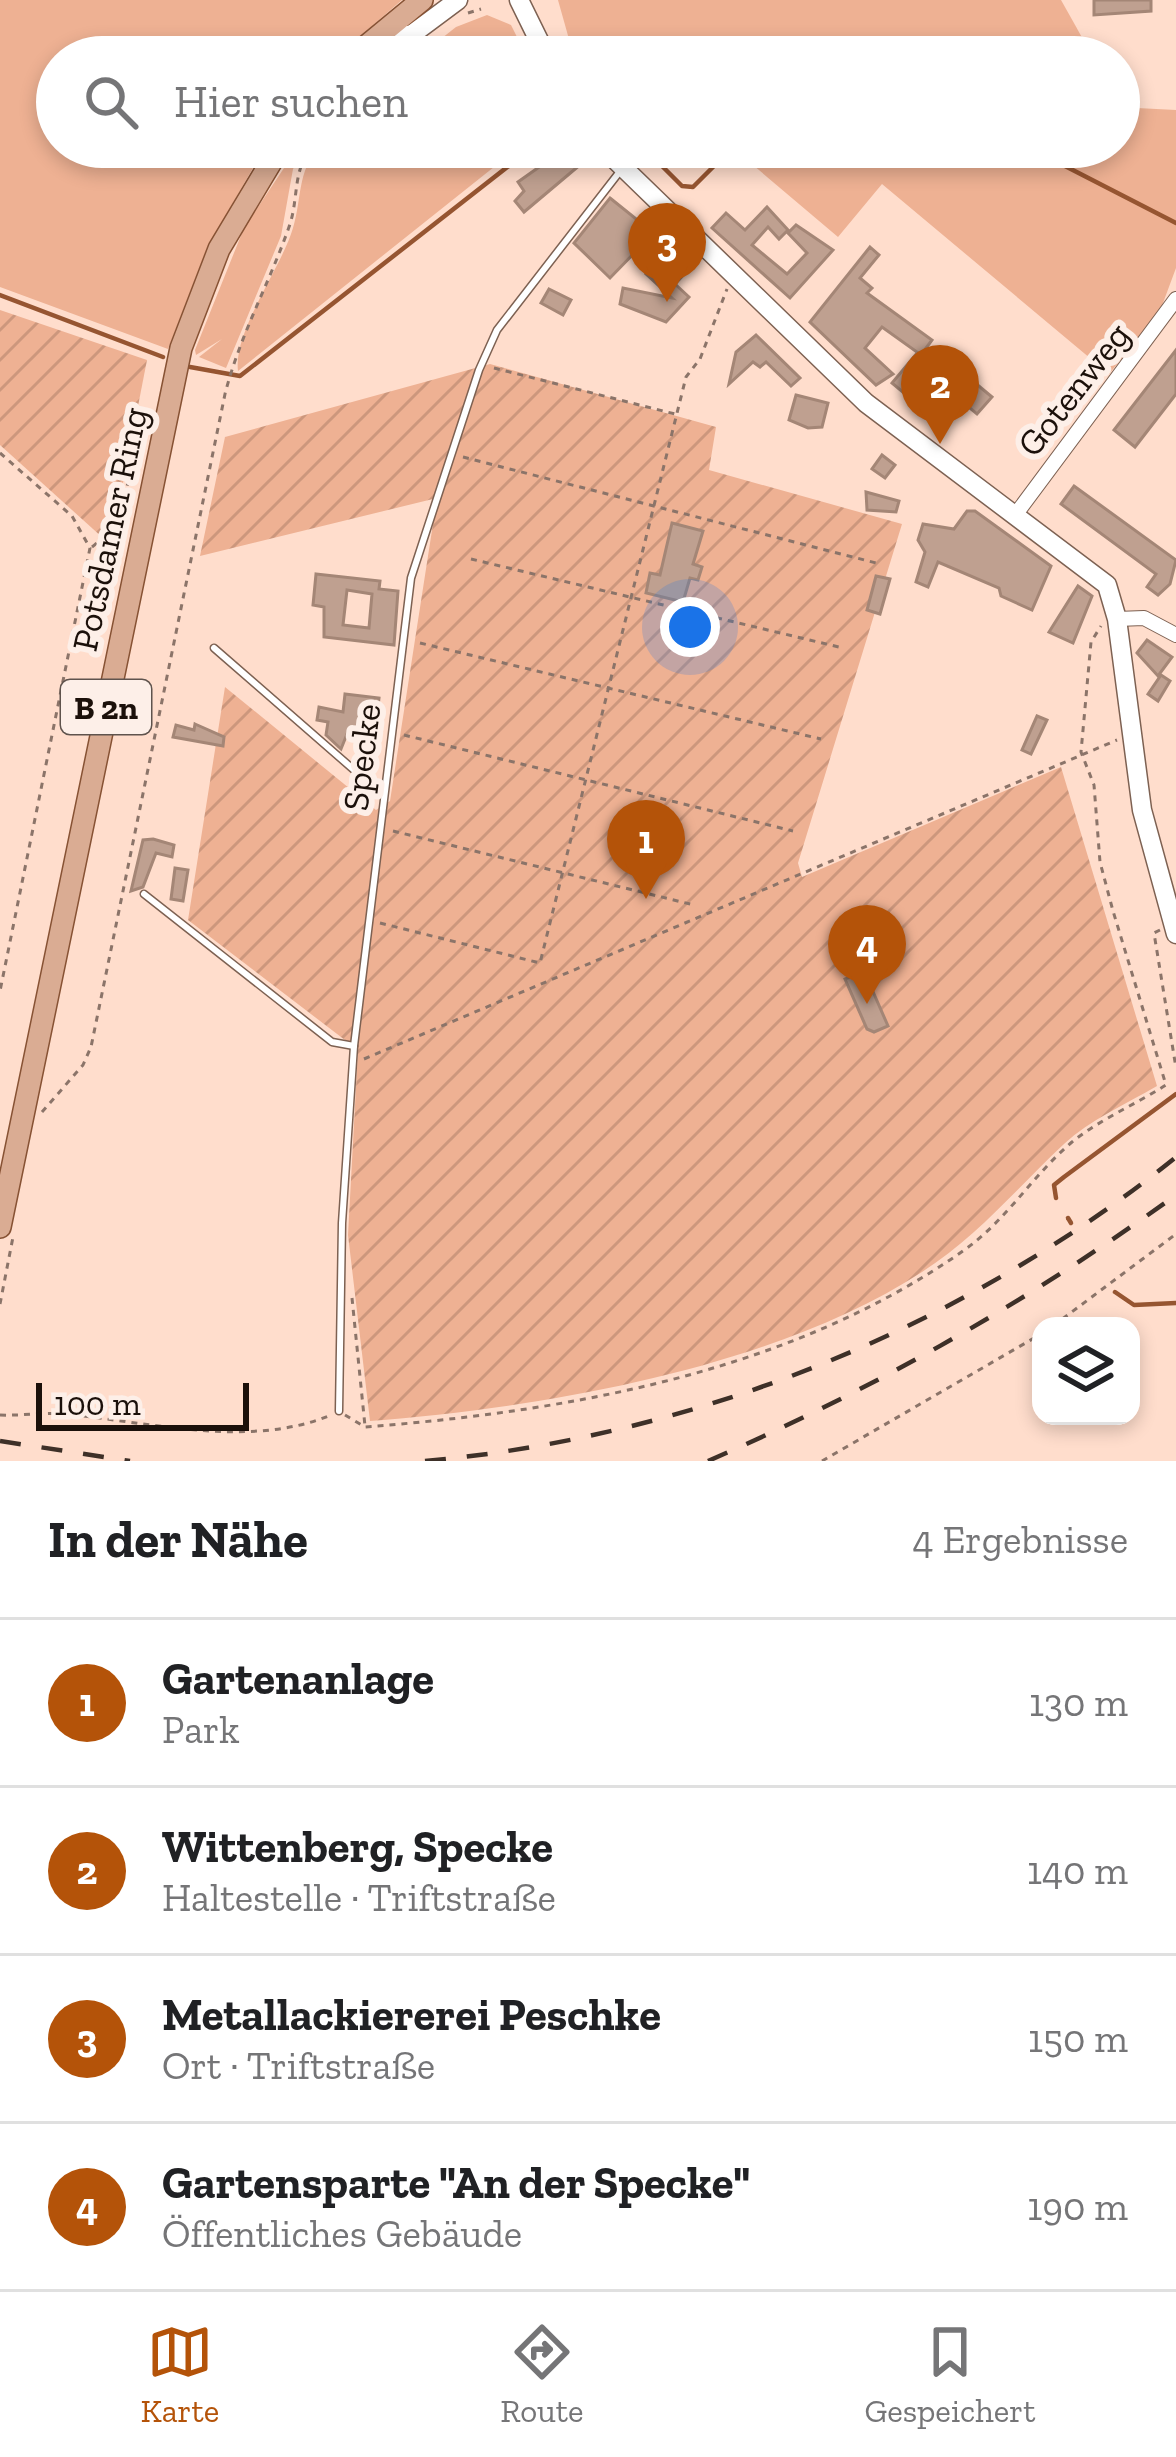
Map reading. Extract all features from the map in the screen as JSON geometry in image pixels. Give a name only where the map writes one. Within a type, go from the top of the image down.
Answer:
[{"type":"main road","points":[[378,36],[422,0]]},
{"type":"main road","points":[[380,34],[411,35],[458,0]]},
{"type":"main road","points":[[499,0],[521,3],[537,36]]},
{"type":"main road","name":"Potsdamer Ring","points":[[0,1227],[181,348],[219,249],[267,168]]},
{"type":"main road","points":[[623,168],[866,403],[1102,578],[1117,619],[1149,844],[1174,929]]},
{"type":"street","name":"Gotenweg","points":[[1016,514],[1176,299]]},
{"type":"street","points":[[1117,619],[1144,618],[1176,635]]},
{"type":"lane","name":"Specke","points":[[340,1411],[342,1222],[352,1064],[411,578],[478,370],[523,293],[623,168]]},
{"type":"lane","points":[[214,648],[369,783],[384,785]]},
{"type":"lane","points":[[144,894],[332,1042],[354,1046]]},
{"type":"path","points":[[38,1117],[83,1065],[91,1047],[225,394],[232,365],[290,223],[299,168]]},
{"type":"path","points":[[379,923],[540,963],[686,377],[700,359],[721,296],[736,278]]},
{"type":"path","points":[[494,368],[676,414]]},
{"type":"path","points":[[90,548],[105,538],[124,490],[140,415]]},
{"type":"path","points":[[0,453],[72,517],[90,548],[0,991]]},
{"type":"path","points":[[462,457],[880,564]]},
{"type":"path","points":[[471,559],[843,648]]},
{"type":"path","points":[[1117,619],[1102,624],[1091,642],[1081,752],[1094,785],[1100,862],[1112,911],[1166,1085]]},
{"type":"path","points":[[420,643],[821,740]]},
{"type":"path","points":[[404,735],[793,831]]},
{"type":"path","points":[[352,1064],[1081,752],[1131,738]]},
{"type":"path","points":[[392,830],[694,905]]},
{"type":"path","points":[[0,1415],[58,1414],[241,1430],[312,1423],[340,1411],[365,1427],[592,1399],[791,1341],[876,1304],[956,1256],[996,1228],[1072,1142],[1166,1085],[1176,1069],[1154,933],[1174,929]]},
{"type":"path","points":[[1065,1317],[1176,1234]]},
{"type":"path","points":[[350,1279],[365,1427]]},
{"type":"path","points":[[823,1461],[1032,1339]]},
{"type":"shaded area","points":[[0,0],[402,0],[360,36],[36,36],[36,168],[253,168],[207,248],[168,349],[0,287]]},
{"type":"shaded area","points":[[558,0],[1061,0],[1081,36],[568,36]]},
{"type":"shaded area","points":[[487,15],[511,25],[516,36],[445,36]]},
{"type":"shaded area","points":[[1140,108],[1176,110],[1176,268],[1160,311],[1109,374],[882,184],[838,237],[757,168],[1140,168]]},
{"type":"shaded area","points":[[284,168],[294,168],[281,236],[226,368],[199,357],[222,339],[196,355],[195,350],[244,228]]},
{"type":"shaded area","points":[[307,168],[493,168],[238,371],[250,319],[287,244]]},
{"type":"shaded area","points":[[0,310],[147,360],[122,488],[103,538],[0,445]]},
{"type":"shaded area","points":[[490,364],[716,427],[709,470],[902,524],[798,863],[802,877],[1061,767],[1157,1086],[1074,1135],[979,1228],[922,1272],[798,1334],[656,1378],[509,1406],[370,1421],[348,1235],[358,1050],[188,920],[225,687],[376,810],[390,801],[437,498],[200,556],[225,437]]},
{"type":"building","points":[[1094,0],[1151,0],[1151,11],[1094,15]]},
{"type":"building","points":[[538,168],[576,168],[524,212],[515,201],[524,191],[518,182]]},
{"type":"building","points":[[610,198],[645,226],[632,239],[640,247],[610,278],[574,243]]},
{"type":"building","points":[[767,207],[788,230],[779,239],[768,227],[752,245],[787,274],[807,253],[788,233],[796,225],[833,250],[790,298],[712,228],[726,213],[745,230]]},
{"type":"building","points":[[870,247],[879,255],[860,278],[872,288],[867,293],[932,340],[921,355],[882,327],[865,348],[893,374],[876,385],[810,322]]},
{"type":"building","points":[[669,250],[689,269],[675,284],[689,297],[666,322],[620,304],[623,288],[672,298],[646,274]]},
{"type":"building","points":[[549,289],[571,300],[563,315],[541,303]]},
{"type":"building","points":[[756,335],[800,378],[791,386],[766,362],[760,367],[753,362],[729,384],[736,352]]},
{"type":"building","points":[[1176,350],[1176,394],[1135,447],[1114,430]]},
{"type":"building","points":[[917,353],[930,364],[905,394],[892,383]]},
{"type":"building","points":[[962,372],[992,397],[977,414],[947,389]]},
{"type":"building","points":[[796,395],[828,403],[822,427],[808,428],[789,420]]},
{"type":"building","points":[[882,455],[895,465],[885,478],[872,469]]},
{"type":"building","points":[[1074,486],[1176,560],[1170,584],[1158,595],[1147,587],[1156,574],[1061,504]]},
{"type":"building","points":[[866,492],[899,501],[896,512],[867,510]]},
{"type":"building","points":[[967,511],[975,511],[1051,566],[1032,610],[1001,596],[999,588],[938,562],[928,587],[916,582],[925,552],[918,540],[923,524],[954,529]]},
{"type":"building","points":[[672,523],[703,531],[693,564],[702,567],[698,580],[690,578],[683,602],[646,593],[650,573],[660,575]]},
{"type":"building","points":[[316,574],[380,581],[379,589],[398,591],[394,645],[324,637],[324,607],[313,605]],"holes":[[[347,590],[372,594],[369,628],[343,625]]]},
{"type":"building","points":[[876,576],[890,579],[880,614],[867,610]]},
{"type":"building","points":[[1078,586],[1092,596],[1073,643],[1049,632]]},
{"type":"building","points":[[1147,640],[1172,657],[1158,676],[1137,653]]},
{"type":"building","points":[[1161,675],[1170,681],[1158,701],[1148,694]]},
{"type":"building","points":[[345,694],[379,698],[375,732],[349,729],[341,749],[326,735],[328,722],[317,720],[319,707],[343,712]]},
{"type":"building","points":[[1037,716],[1047,720],[1031,754],[1022,750]]},
{"type":"building","points":[[195,724],[224,737],[223,746],[173,737],[176,725],[194,730]]},
{"type":"building","points":[[143,840],[174,845],[172,857],[156,853],[143,887],[131,891]]},
{"type":"building","points":[[175,868],[188,870],[183,901],[171,899]]},
{"type":"building","points":[[864,971],[888,1026],[874,1032],[867,1029],[845,979]]},
{"type":"waterway","points":[[190,367],[240,376],[506,168]]},
{"type":"waterway","points":[[664,168],[682,186],[693,187],[712,168]]},
{"type":"waterway","points":[[1069,168],[1176,223]]},
{"type":"waterway","points":[[0,295],[163,357]]},
{"type":"waterway","points":[[1056,1198],[1054,1185],[1176,1094]]},
{"type":"waterway","points":[[1068,1218],[1071,1223]]},
{"type":"waterway","points":[[1115,1292],[1134,1305],[1176,1303]]},
{"type":"railway","points":[[425,1461],[526,1448],[627,1427],[726,1399],[823,1364],[917,1322],[1008,1273],[1094,1218],[1176,1157]]},
{"type":"railway","points":[[708,1461],[949,1341],[1176,1195]]},
{"type":"railway","points":[[0,1441],[130,1461]]},
{"type":"place","name":"Metallackiererei Peschke","points":[[667,302]]},
{"type":"place","name":"Wittenberg, Specke","points":[[940,444]]},
{"type":"place","name":"Gartenanlage","points":[[646,899]]},
{"type":"place","name":"Gartensparte \"An der Specke\"","points":[[867,1004]]}]
